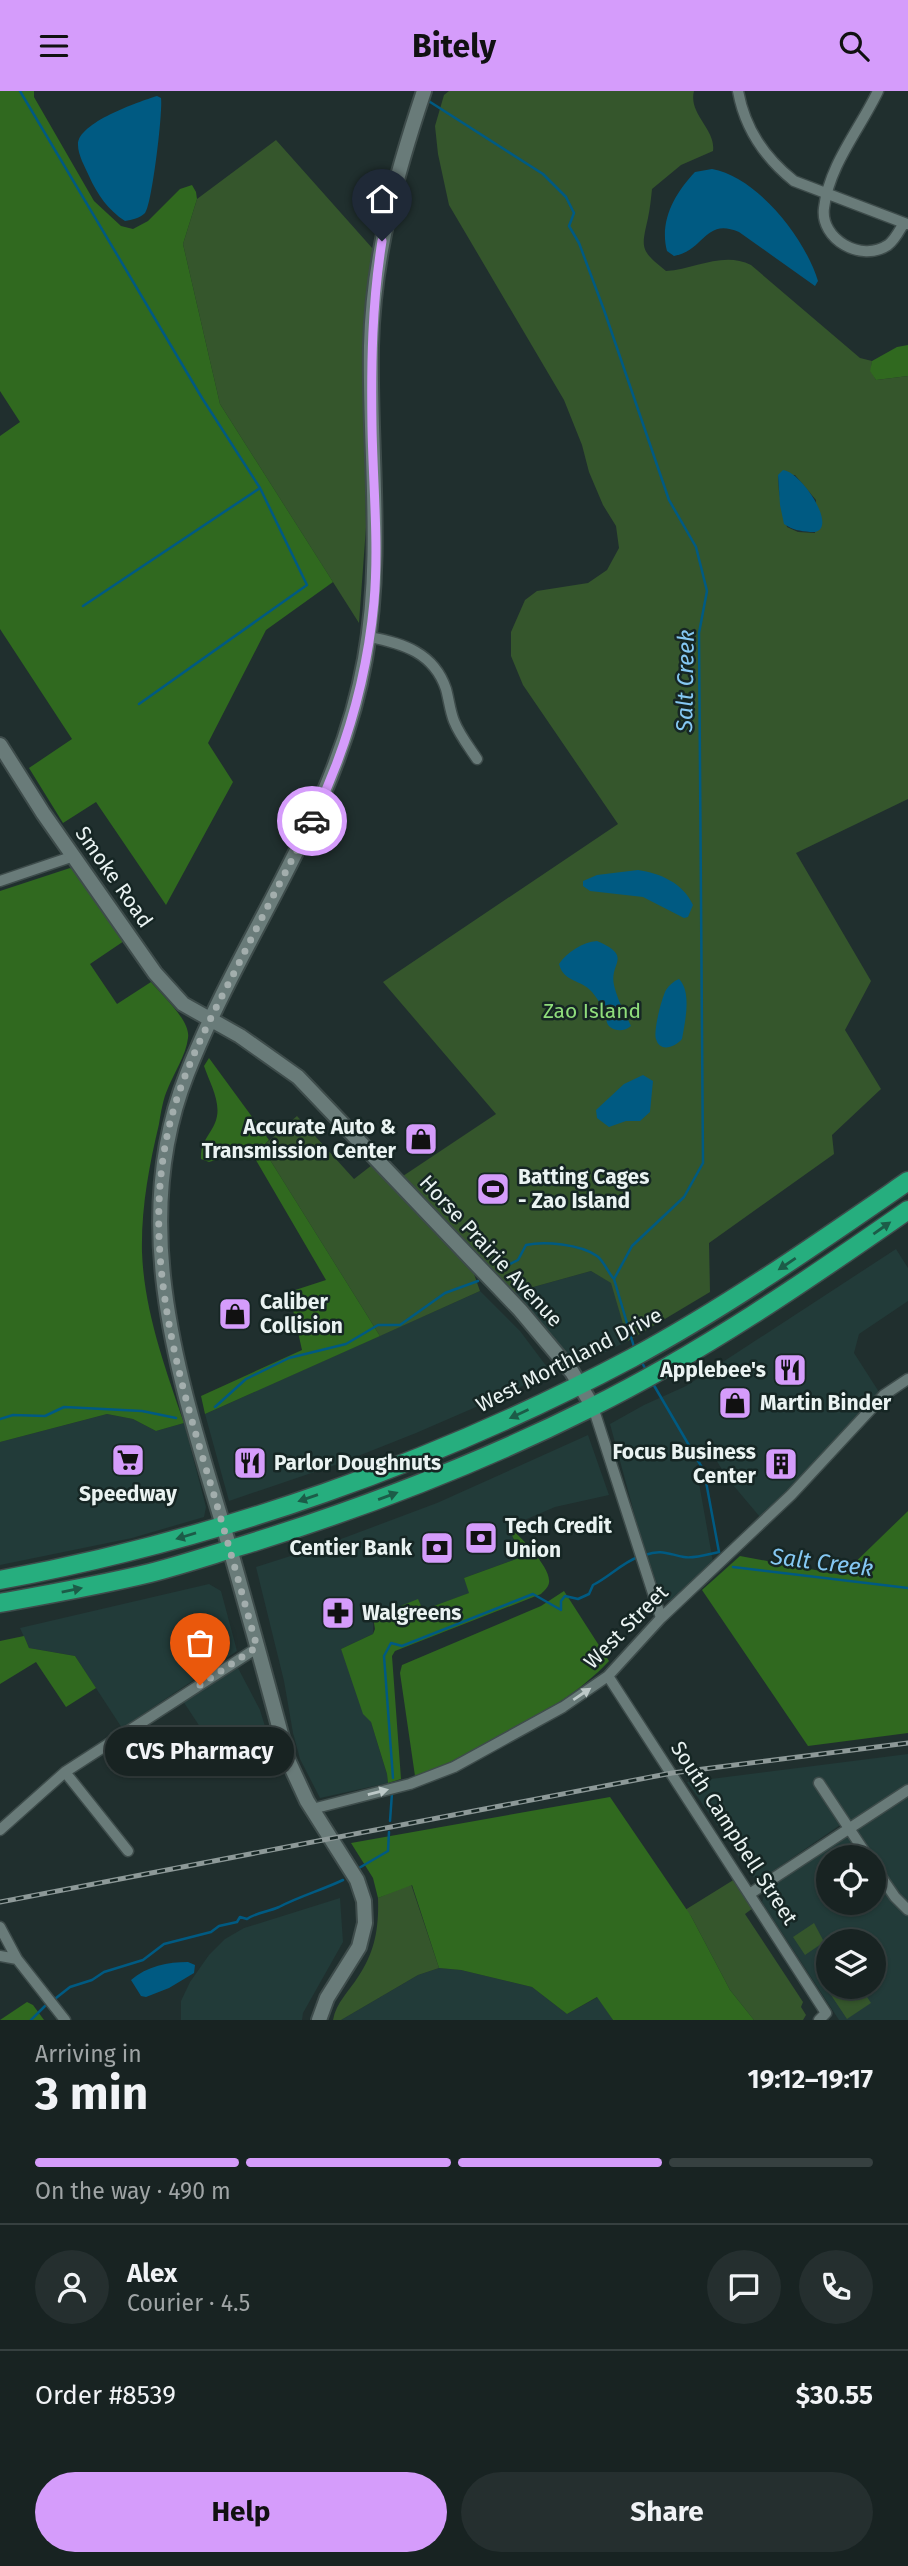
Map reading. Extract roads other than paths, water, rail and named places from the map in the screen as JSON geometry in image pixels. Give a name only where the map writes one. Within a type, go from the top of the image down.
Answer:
[{"type":"highway","name":"West Morthland Drive","points":[[0,1580],[149,1547],[301,1501],[420,1456],[512,1417],[633,1357],[768,1277],[908,1181]]},
{"type":"highway","points":[[0,1604],[152,1572],[289,1531],[404,1490],[528,1438],[593,1407],[746,1319],[908,1210]]},
{"type":"main road","points":[[319,2020],[327,1998],[359,1947],[365,1916],[364,1901],[357,1880],[312,1809],[288,1760],[191,1419],[169,1327],[161,1262],[160,1179],[170,1126],[185,1077],[209,1020],[334,772],[345,743],[362,675],[374,603],[376,547],[371,345],[375,291],[386,221],[424,91]]},
{"type":"main road","name":"Smoke Road","points":[[0,745],[155,973],[183,1004],[209,1020]]},
{"type":"main road","name":"Horse Prairie Avenue","points":[[209,1020],[240,1035],[298,1077],[520,1310],[557,1352],[593,1407]]},
{"type":"street","points":[[738,91],[751,134],[768,158],[794,181],[826,194],[906,224],[888,245],[870,251],[850,247],[836,240],[826,228],[823,218],[826,194],[843,154],[878,91]]},
{"type":"street","points":[[847,260],[850,247]]},
{"type":"street","points":[[369,637],[395,641],[413,648],[427,659],[440,674],[455,724],[477,759]]},
{"type":"street","points":[[0,881],[74,856]]},
{"type":"street","name":"West Street","points":[[312,1809],[410,1784],[454,1767],[563,1707],[608,1676],[662,1618],[791,1495],[884,1395],[908,1379]]},
{"type":"street","name":"Horse Prairie Avenue","points":[[593,1407],[662,1618]]},
{"type":"street","points":[[0,1830],[65,1772],[257,1647]]},
{"type":"street","name":"South Campbell Street","points":[[608,1676],[751,1893],[822,2016]]},
{"type":"street","points":[[65,1772],[128,1851]]},
{"type":"street","points":[[819,1783],[860,1845]]},
{"type":"street","points":[[751,1893],[908,1790]]},
{"type":"street","points":[[886,1884],[908,1910]]},
{"type":"street","points":[[0,1927],[17,1959],[65,2020]]},
{"type":"street","points":[[0,1956],[17,1959]]},
{"type":"water","points":[[157,96],[161,98],[160,120],[148,206],[141,216],[125,221],[108,207],[92,183],[79,153],[80,137],[98,121],[123,108]]},
{"type":"water","points":[[712,169],[729,174],[746,184],[777,212],[791,229],[812,264],[818,281],[815,286],[739,232],[728,228],[712,231],[684,253],[674,256],[667,251],[665,229],[675,198],[695,172]]},
{"type":"water","points":[[783,470],[801,481],[816,503],[821,514],[822,524],[819,530],[800,531],[784,524],[778,475]]},
{"type":"water","points":[[638,870],[670,880],[677,885],[693,905],[688,917],[684,918],[643,897],[590,891],[583,886],[583,881],[597,875]]},
{"type":"water","points":[[597,941],[615,951],[617,956],[614,985],[631,1026],[624,1030],[615,1030],[608,1025],[605,1011],[592,992],[565,975],[559,964],[576,948]]},
{"type":"water","points":[[679,979],[686,999],[682,1039],[672,1046],[664,1047],[656,1039],[658,1014],[666,990]]},
{"type":"water","points":[[643,1075],[653,1081],[650,1112],[640,1121],[626,1121],[609,1127],[597,1118],[596,1110],[624,1084]]},
{"type":"water","points":[[188,1962],[195,1965],[194,1973],[169,1988],[146,1997],[141,1996],[131,1980],[158,1966]]},
{"type":"waterway","points":[[20,91],[202,398],[260,488],[307,585],[139,704]]},
{"type":"waterway","name":"Salt Creek","points":[[427,100],[543,174],[566,197],[574,213],[569,226],[579,243],[604,310],[669,500],[696,547],[707,591],[699,633],[703,1163],[684,1197],[632,1246],[614,1279],[634,1347]]},
{"type":"waterway","points":[[83,606],[260,488]]},
{"type":"waterway","points":[[498,1270],[518,1260],[526,1245],[552,1244],[572,1246],[590,1252],[599,1258],[613,1278]]},
{"type":"waterway","points":[[215,1407],[246,1379],[289,1358],[346,1344],[378,1325],[400,1325],[445,1293],[478,1281]]},
{"type":"waterway","name":"Salt Creek","points":[[641,1361],[645,1368]]},
{"type":"waterway","name":"Salt Creek","points":[[652,1382],[704,1471],[719,1552]]},
{"type":"waterway","points":[[0,1419],[13,1415],[45,1416],[64,1407],[142,1411],[176,1418]]},
{"type":"waterway","points":[[645,1555],[660,1552],[692,1557],[719,1552]]},
{"type":"waterway","points":[[393,1778],[384,1656],[391,1643],[402,1646],[533,1594],[561,1610],[561,1601],[565,1596],[578,1599],[589,1594],[593,1585],[638,1557]]},
{"type":"waterway","name":"Salt Creek","points":[[733,1567],[908,1588]]},
{"type":"waterway","points":[[390,1821],[392,1793]]},
{"type":"waterway","points":[[359,1868],[388,1851],[389,1832]]},
{"type":"waterway","points":[[56,1998],[70,1987],[92,1980],[104,1972],[143,1960],[164,1944],[211,1932],[219,1926],[237,1922],[240,1917],[247,1919],[275,1909],[343,1880]]},
{"type":"waterway","points":[[31,2020],[45,2006]]},
{"type":"railway","points":[[0,1902],[672,1773],[908,1743]]},
{"type":"place","name":"Accurate Auto & Transmission Center","points":[[421,1139]]},
{"type":"place","name":"Batting Cages - Zao Island","points":[[493,1189]]},
{"type":"place","name":"Caliber Collision","points":[[235,1314]]},
{"type":"place","name":"Applebee's","points":[[790,1370]]},
{"type":"place","name":"Martin Binder","points":[[735,1403]]},
{"type":"place","name":"Speedway","points":[[128,1460]]},
{"type":"place","name":"Parlor Doughnuts","points":[[250,1463]]},
{"type":"place","name":"Focus Business Center","points":[[781,1464]]},
{"type":"place","name":"Tech Credit Union","points":[[481,1538]]},
{"type":"place","name":"Centier Bank","points":[[437,1548]]},
{"type":"place","name":"Walgreens","points":[[338,1613]]},
{"type":"place","name":"CVS Pharmacy","points":[[200,1685]]},
{"type":"park label","name":"Zao Island","points":[[592,1011]]}]
